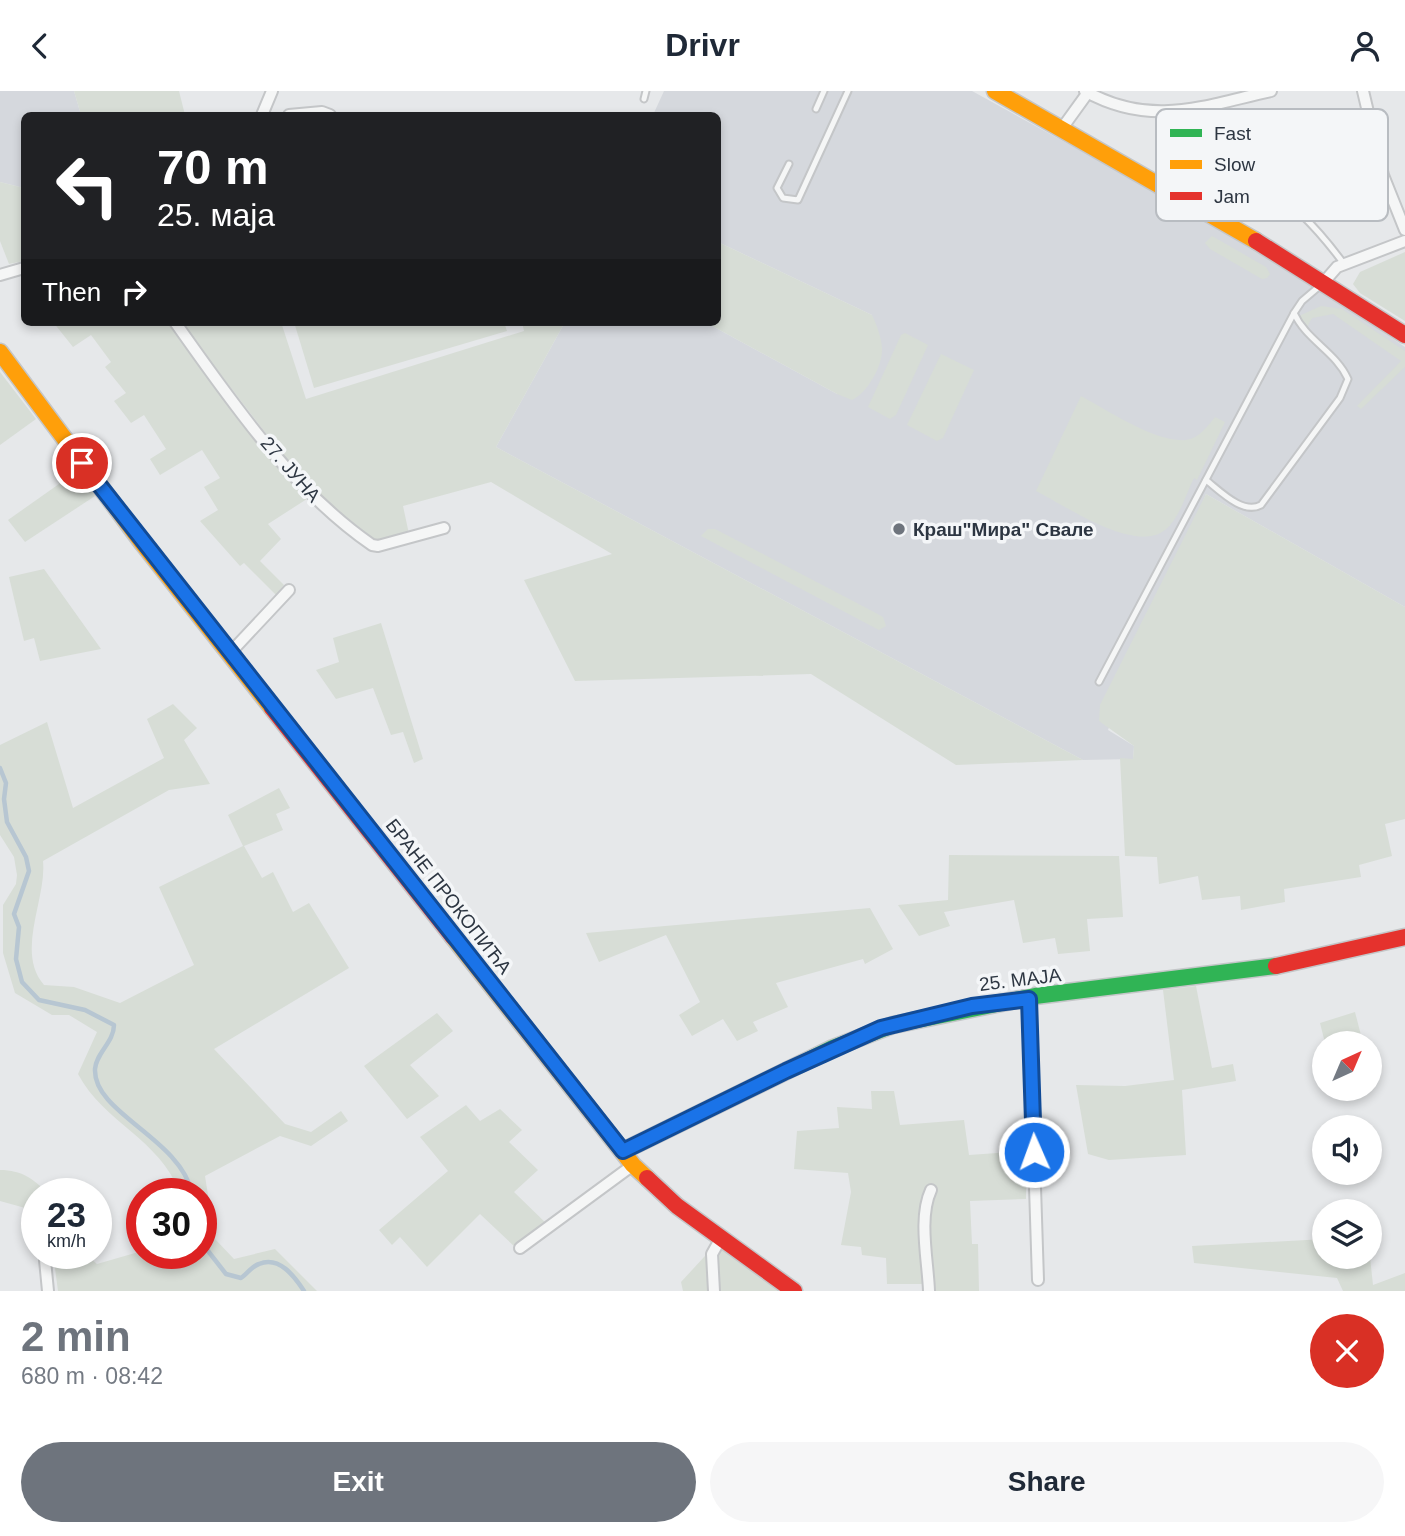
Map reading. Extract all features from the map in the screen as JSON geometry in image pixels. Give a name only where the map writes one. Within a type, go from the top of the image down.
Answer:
[{"type":"street","points":[[263,112],[272,91]]},
{"type":"street","points":[[995,91],[1156,180]]},
{"type":"street","points":[[1186,109],[1224,96],[1271,91]]},
{"type":"street","points":[[1363,91],[1367,109]]},
{"type":"street","points":[[1063,127],[1087,92],[1112,104],[1156,111]]},
{"type":"street","points":[[1388,188],[1405,230]]},
{"type":"street","points":[[1226,221],[1405,335]]},
{"type":"street","points":[[1324,282],[1344,264],[1405,241]]},
{"type":"street","points":[[0,275],[21,269]]},
{"type":"street","name":"27. ЈУНА","points":[[178,326],[265,440],[333,517],[372,545],[378,546],[444,528]]},
{"type":"street","name":"БРАНЕ ПРОКОПИЋА","points":[[0,352],[143,544],[628,1158],[653,1186],[794,1291]]},
{"type":"street","points":[[230,653],[289,590]]},
{"type":"street","name":"25. МАЈА","points":[[628,1158],[786,1071],[881,1028],[972,1006],[1191,979],[1335,956],[1405,937]]},
{"type":"street","points":[[1029,999],[1038,1280]]},
{"type":"street","points":[[520,1248],[628,1158]]},
{"type":"street","points":[[929,1291],[925,1215],[926,1201],[931,1190]]},
{"type":"street","points":[[714,1291],[712,1254],[721,1238]]},
{"type":"street","points":[[46,1269],[48,1291]]},
{"type":"lane","points":[[644,99],[646,91]]},
{"type":"lane","points":[[816,109],[824,91]]},
{"type":"lane","points":[[789,165],[777,188],[783,198],[794,201],[798,199],[848,91]]},
{"type":"lane","points":[[1307,221],[1325,237],[1344,264]]},
{"type":"lane","points":[[1099,682],[1294,313],[1302,301],[1324,282]]},
{"type":"lane","points":[[1206,480],[1244,507],[1254,509],[1261,505],[1340,398],[1348,379],[1342,365],[1300,327],[1294,313]]},
{"type":"shaded area","points":[[0,91],[74,91],[80,112],[21,112],[21,187],[0,182]]},
{"type":"shaded area","points":[[74,91],[179,91],[184,112],[80,112]]},
{"type":"shaded area","points":[[664,91],[972,91],[1156,192],[1156,221],[1207,221],[1324,292],[1405,347],[1405,607],[1206,494],[1108,730],[1134,746],[1133,759],[1083,760],[496,447],[563,326],[712,326],[837,394],[872,315],[721,243],[721,112],[654,112]]},
{"type":"shaded area","points":[[0,182],[21,187],[21,262],[9,264],[0,241]]},
{"type":"shaded area","points":[[1212,236],[1266,267],[1270,274],[1262,279],[1210,249],[1205,243]]},
{"type":"shaded area","points":[[721,243],[872,315],[882,348],[877,371],[863,391],[852,400],[712,326],[721,326]]},
{"type":"shaded area","points":[[1405,252],[1405,321],[1360,293],[1353,284],[1360,272]]},
{"type":"shaded area","points":[[1321,306],[1342,309],[1405,351],[1405,367],[1361,409],[1357,406],[1401,361],[1333,314],[1312,318],[1306,329],[1298,322],[1301,315]]},
{"type":"shaded area","points":[[56,326],[173,326],[310,497],[268,524],[281,539],[260,561],[284,585],[276,595],[244,563],[240,566],[200,521],[218,510],[204,487],[220,478],[202,450],[160,475],[150,459],[166,449],[144,415],[131,423],[114,401],[126,393],[105,367],[111,362],[91,335],[73,347]]},
{"type":"shaded area","points":[[183,326],[282,326],[306,399],[524,331],[523,326],[563,326],[496,447],[1083,760],[956,765],[811,674],[575,681],[524,580],[612,554],[491,482],[403,506],[409,534],[384,540],[370,539],[343,519],[291,466]]},
{"type":"shaded area","points":[[295,326],[505,326],[507,331],[314,388]]},
{"type":"shaded area","points":[[905,333],[928,345],[896,415],[890,419],[868,407],[901,335]]},
{"type":"shaded area","points":[[941,354],[974,370],[943,438],[937,441],[907,425]]},
{"type":"shaded area","points":[[0,372],[36,419],[0,445]]},
{"type":"shaded area","points":[[1081,396],[1146,431],[1174,440],[1195,437],[1215,417],[1225,422],[1197,480],[1194,478],[1178,513],[1165,530],[1152,536],[1119,532],[1100,525],[1036,491]]},
{"type":"shaded area","points":[[76,472],[95,496],[25,542],[8,520]]},
{"type":"shaded area","points":[[1206,494],[1405,607],[1405,819],[1385,824],[1392,856],[1359,865],[1361,877],[1284,889],[1285,902],[1241,910],[1240,896],[1202,900],[1198,876],[1159,884],[1157,857],[1125,856],[1120,758],[1133,759],[1134,746],[1099,721],[1100,705]]},
{"type":"shaded area","points":[[708,529],[715,529],[874,612],[883,617],[886,626],[879,630],[701,536]]},
{"type":"shaded area","points":[[44,569],[101,649],[40,661],[34,638],[24,641],[9,577]]},
{"type":"shaded area","points":[[381,623],[423,759],[414,763],[403,732],[391,735],[373,688],[336,699],[316,670],[339,662],[333,638]]},
{"type":"shaded area","points":[[173,704],[197,728],[184,740],[210,784],[169,790],[43,861],[32,957],[36,972],[44,985],[74,987],[120,1003],[194,965],[159,887],[243,846],[228,815],[279,788],[290,808],[276,814],[283,830],[244,846],[262,878],[273,872],[293,912],[309,903],[349,968],[214,1049],[285,1124],[311,1132],[341,1111],[348,1121],[311,1146],[280,1136],[205,1178],[173,1178],[159,1158],[102,1106],[78,1074],[97,1032],[69,1015],[52,1015],[15,993],[3,953],[3,905],[16,884],[17,875],[14,857],[0,835],[0,745],[47,722],[73,808],[164,758],[147,719]]},
{"type":"shaded area","points":[[949,855],[1119,856],[1123,917],[1087,919],[1090,951],[1058,954],[1055,938],[1023,943],[1014,900],[944,912],[950,926],[919,936],[898,905],[948,900]]},
{"type":"shaded area","points":[[870,908],[893,949],[865,964],[863,959],[776,983],[788,1007],[753,1022],[758,1031],[737,1041],[723,1019],[692,1036],[679,1015],[700,1002],[666,935],[599,962],[586,933]]},
{"type":"shaded area","points":[[1196,986],[1212,1068],[1233,1064],[1236,1081],[1182,1090],[1186,1155],[1109,1160],[1088,1154],[1076,1085],[1125,1086],[1174,1080],[1163,990]]},
{"type":"shaded area","points":[[1355,1012],[1360,1031],[1322,1031],[1320,1023]]},
{"type":"shaded area","points":[[437,1013],[453,1031],[410,1065],[439,1096],[407,1119],[364,1066]]},
{"type":"shaded area","points":[[871,1091],[894,1091],[900,1125],[964,1120],[969,1155],[1026,1151],[1026,1199],[970,1201],[972,1244],[978,1244],[979,1291],[923,1291],[922,1284],[887,1284],[886,1258],[862,1255],[861,1247],[841,1245],[851,1192],[848,1173],[794,1169],[797,1131],[839,1128],[837,1107],[872,1109]]},
{"type":"shaded area","points":[[466,1105],[480,1121],[500,1109],[522,1130],[509,1142],[538,1170],[514,1192],[551,1228],[516,1248],[480,1214],[427,1267],[400,1237],[392,1245],[379,1230],[448,1171],[420,1137]]},
{"type":"shaded area","points":[[0,1170],[30,1178],[21,1178],[21,1207],[0,1201]]},
{"type":"shaded area","points":[[1312,1240],[1312,1269],[1371,1269],[1373,1285],[1405,1273],[1405,1291],[1343,1291],[1337,1278],[1194,1263],[1192,1246]]},
{"type":"shaded area","points":[[217,1241],[234,1259],[275,1249],[317,1291],[58,1291],[55,1269],[112,1269],[112,1260],[126,1256],[126,1269],[217,1269]]},
{"type":"shaded area","points":[[716,1244],[781,1291],[683,1291],[681,1282]]},
{"type":"waterway","points":[[0,768],[6,783],[4,799],[7,822],[26,857],[29,871],[14,914],[19,927],[16,959],[22,982],[39,1000],[85,1010],[114,1025],[111,1037],[96,1063],[98,1085],[122,1113],[172,1157],[186,1178]]},
{"type":"waterway","points":[[217,1262],[226,1274],[241,1278],[256,1265],[273,1262],[286,1269],[304,1291]]},
{"type":"traffic: fast","points":[[623,1151],[833,1048],[893,1025],[1035,996],[1276,966]]},
{"type":"traffic: slow","points":[[995,91],[1156,184]]},
{"type":"traffic: slow","points":[[1221,221],[1256,241]]},
{"type":"traffic: slow","points":[[0,352],[143,544],[272,708]]},
{"type":"traffic: slow","points":[[453,937],[633,1165],[647,1178]]},
{"type":"traffic: jam","points":[[1256,241],[1405,335]]},
{"type":"traffic: jam","points":[[272,708],[453,937]]},
{"type":"traffic: jam","points":[[1276,966],[1405,937]]},
{"type":"traffic: jam","points":[[647,1178],[677,1206],[794,1291]]},
{"type":"place","name":"Краш\"Мира\" Свале","points":[[899,529]]},
{"type":"route","points":[[82,463],[143,544],[623,1151],[846,1042],[881,1028],[972,1006],[1029,999],[1034,1152]]}]
